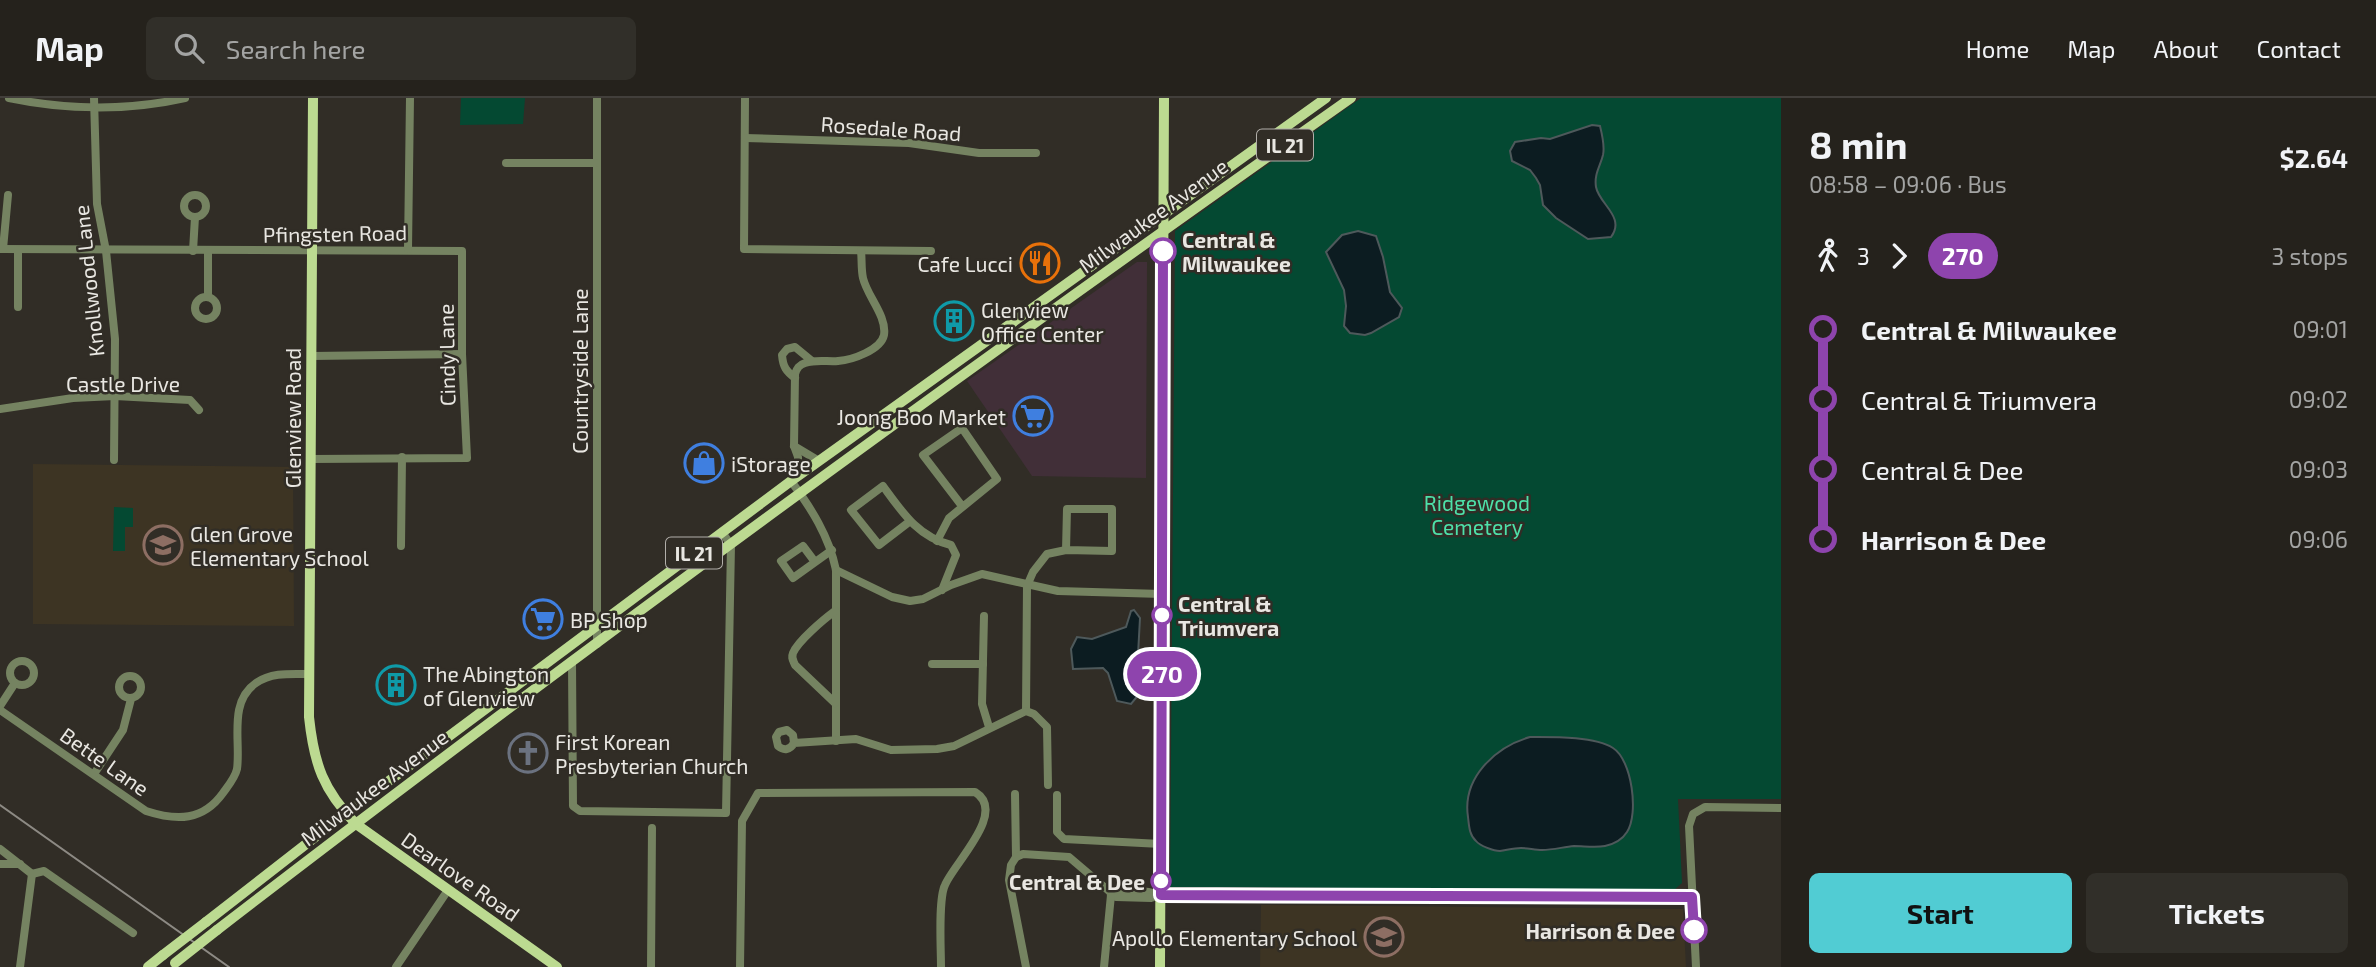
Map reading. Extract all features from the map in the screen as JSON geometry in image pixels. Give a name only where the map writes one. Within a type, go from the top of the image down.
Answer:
[{"type":"main road","name":"Glenview Road","points":[[313,98],[309,717],[312,751],[320,775],[345,813]]},
{"type":"main road","points":[[1160,967],[1164,98]]},
{"type":"main road","name":"Milwaukee Avenue","points":[[148,967],[345,813],[795,478],[1326,98]]},
{"type":"main road","name":"Milwaukee Avenue","points":[[172,965],[356,824],[800,493],[1351,98]]},
{"type":"main road","points":[[1010,341],[1009,332],[1012,327],[1048,301],[1055,291]]},
{"type":"main road","name":"Dearlove Road","points":[[345,813],[356,824],[557,967]]},
{"type":"street","points":[[9,98],[31,103],[155,105],[185,98]]},
{"type":"street","points":[[408,249],[410,98]]},
{"type":"street","name":"Countryside Lane","points":[[597,98],[597,644]]},
{"type":"street","points":[[745,98],[744,249],[931,251]]},
{"type":"street","name":"Knollwood Lane","points":[[94,103],[97,204],[106,251],[115,339],[114,460]]},
{"type":"street","name":"Rosedale Road","points":[[745,138],[909,142],[979,153],[1036,153]]},
{"type":"street","points":[[506,163],[596,163]]},
{"type":"street","points":[[1,249],[8,195]]},
{"type":"street","points":[[193,251],[195,217]]},
{"type":"street","name":"Pfingsten Road","points":[[1,249],[462,251]]},
{"type":"street","points":[[18,250],[18,307]]},
{"type":"street","points":[[208,251],[208,297]]},
{"type":"street","name":"Cindy Lane","points":[[402,457],[467,458],[462,354],[462,251]]},
{"type":"street","points":[[836,741],[835,570],[832,550],[820,524],[800,493],[795,478],[798,457],[794,446],[795,377],[797,368],[802,364],[811,361],[847,360],[870,350],[882,341],[885,332],[883,323],[863,279],[861,251]]},
{"type":"street","points":[[795,377],[786,372],[783,364],[782,355],[787,349],[795,347],[811,361]]},
{"type":"street","points":[[312,356],[462,354]]},
{"type":"street","name":"Castle Drive","points":[[0,409],[73,398],[116,396],[190,400],[200,410]]},
{"type":"street","points":[[937,541],[950,518],[997,478],[962,428],[923,455],[962,506]]},
{"type":"street","points":[[794,446],[819,461]]},
{"type":"street","points":[[310,458],[402,457],[401,546]]},
{"type":"street","points":[[909,522],[879,545],[851,510],[883,486],[909,522],[937,541],[951,545],[956,555],[942,590]]},
{"type":"street","points":[[1026,711],[1027,586],[1033,572],[1047,554],[1066,550],[1112,551],[1112,509],[1067,509],[1066,550]]},
{"type":"street","points":[[572,662],[573,806],[580,811],[726,813],[732,545],[722,532]]},
{"type":"street","points":[[815,562],[832,550]]},
{"type":"street","points":[[835,570],[892,597],[910,601],[923,599],[982,574],[1058,591],[1162,593]]},
{"type":"street","points":[[835,611],[807,636],[793,652],[792,658],[835,703]]},
{"type":"street","points":[[984,616],[982,704],[989,727]]},
{"type":"street","points":[[932,664],[983,664]]},
{"type":"street","name":"Bette Lane","points":[[0,708],[146,811],[165,817],[186,817],[213,807],[237,772],[237,715],[239,705],[254,684],[271,675],[309,674]]},
{"type":"street","points":[[0,708],[15,682]]},
{"type":"street","points":[[94,774],[123,730],[131,699]]},
{"type":"street","points":[[794,743],[856,739],[891,750],[937,750],[954,746],[1026,711],[1034,714],[1047,727],[1048,785]]},
{"type":"street","points":[[740,967],[741,821],[758,793],[975,792],[985,804],[985,816],[980,831],[944,886],[941,967]]},
{"type":"street","points":[[1015,794],[1017,856],[1011,865],[1009,880],[1026,967]]},
{"type":"street","points":[[1057,795],[1057,832],[1063,839],[1161,844]]},
{"type":"street","points":[[1696,967],[1689,826],[1693,814],[1705,807],[1781,808]]},
{"type":"street","points":[[651,967],[652,828]]},
{"type":"street","points":[[0,849],[32,874]]},
{"type":"street","points":[[1017,856],[1069,857],[1116,897],[1692,897]]},
{"type":"street","points":[[0,864],[20,864]]},
{"type":"street","points":[[32,874],[44,871],[133,933]]},
{"type":"street","points":[[20,967],[32,874]]},
{"type":"street","points":[[396,967],[448,890]]},
{"type":"street","points":[[1104,967],[1111,895]]},
{"type":"shaded area","points":[[1592,125],[1600,126],[1603,144],[1596,187],[1614,217],[1615,230],[1611,237],[1588,239],[1556,218],[1543,205],[1540,185],[1536,178],[1530,170],[1512,161],[1510,151],[1515,142],[1550,139]]},
{"type":"shaded area","points":[[1358,231],[1376,236],[1390,292],[1402,308],[1399,317],[1365,335],[1350,333],[1344,326],[1344,290],[1326,252],[1342,235]]},
{"type":"shaded area","points":[[1137,262],[1147,262],[1146,478],[1032,476],[967,381]]},
{"type":"shaded area","name":"Glen Grove Elementary School","points":[[33,464],[293,467],[294,626],[33,624]]},
{"type":"shaded area","points":[[1134,610],[1140,618],[1137,673],[1142,683],[1140,693],[1131,704],[1117,701],[1108,673],[1103,668],[1073,669],[1071,649],[1077,637],[1092,639],[1126,627],[1131,611]]},
{"type":"shaded area","points":[[1530,737],[1595,741],[1620,754],[1629,775],[1633,801],[1631,824],[1623,837],[1615,843],[1601,847],[1574,846],[1542,850],[1518,848],[1500,851],[1484,846],[1474,839],[1469,827],[1468,803],[1470,789],[1476,777],[1493,756]]},
{"type":"shaded area","points":[[1261,905],[1683,909],[1686,967],[1260,967]]},
{"type":"green space","points":[[461,98],[525,98],[523,124],[460,125]]},
{"type":"green space","name":"Ridgewood Cemetery","points":[[1361,98],[1781,98],[1781,799],[1678,799],[1682,883],[1674,890],[1170,887],[1175,231]]},
{"type":"green space","points":[[114,507],[133,508],[133,527],[125,527],[125,551],[113,551]]},
{"type":"railway","points":[[0,805],[229,967]]},
{"type":"bus line","name":"270","points":[[1163,251],[1161,895],[1692,897],[1694,930]]},
{"type":"place","name":"Central & Milwaukee","points":[[1163,251]]},
{"type":"place","name":"Cafe Lucci","points":[[1040,263]]},
{"type":"place","name":"Glenview Office Center","points":[[954,321]]},
{"type":"place","name":"Joong Boo Market","points":[[1033,416]]},
{"type":"place","name":"iStorage","points":[[704,463]]},
{"type":"place","name":"Glen Grove Elementary School","points":[[163,545]]},
{"type":"place","name":"Central & Triumvera","points":[[1162,615]]},
{"type":"place","name":"BP Shop","points":[[543,619]]},
{"type":"place","name":"The Abington of Glenview","points":[[396,685]]},
{"type":"place","name":"First Korean Presbyterian Church","points":[[528,753]]},
{"type":"place","name":"Central & Dee","points":[[1161,881]]},
{"type":"place","name":"Harrison & Dee","points":[[1694,930]]},
{"type":"place","name":"Apollo Elementary School","points":[[1384,937]]}]
